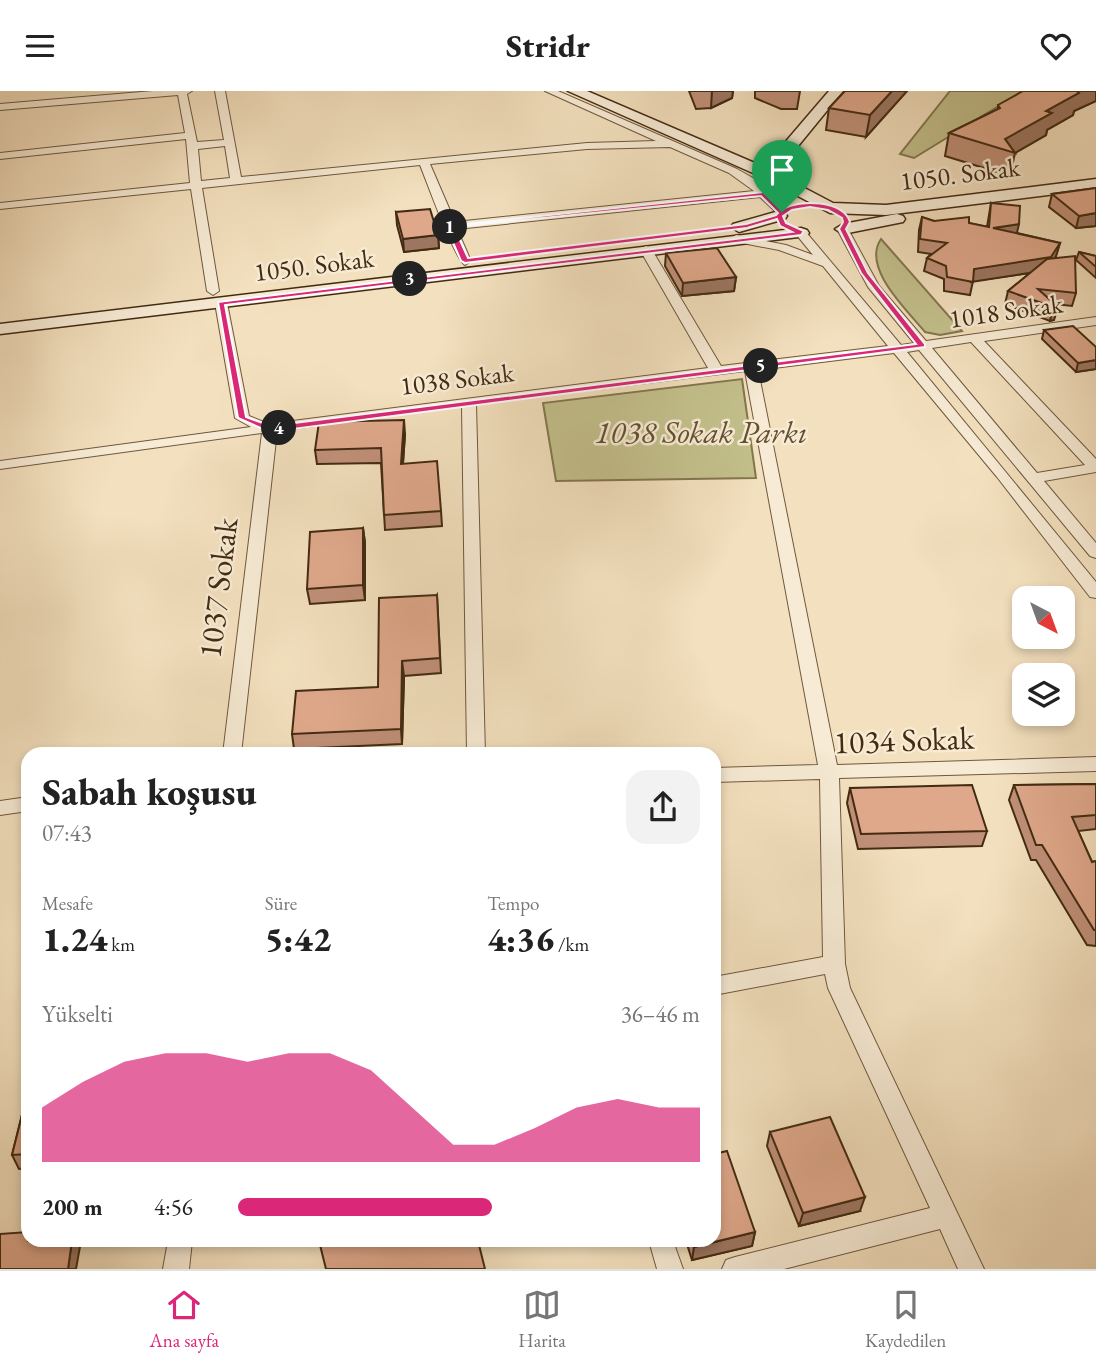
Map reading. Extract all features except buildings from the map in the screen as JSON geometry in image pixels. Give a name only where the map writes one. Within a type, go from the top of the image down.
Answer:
[{"type":"street","points":[[0,101],[54,94],[117,91]]},
{"type":"street","points":[[0,107],[185,91],[196,184],[242,418],[270,429]]},
{"type":"street","points":[[220,91],[236,180]]},
{"type":"street","points":[[550,91],[741,175],[762,194],[781,214],[783,225],[801,233],[832,267],[1096,593]]},
{"type":"street","points":[[766,174],[836,91]]},
{"type":"street","points":[[578,92],[766,174],[845,217],[847,222],[830,233],[1096,553]]},
{"type":"street","points":[[587,146],[620,136],[626,131],[623,123]]},
{"type":"street","points":[[0,156],[192,140],[230,142]]},
{"type":"street","points":[[0,206],[424,161],[587,146],[671,143]]},
{"type":"street","points":[[424,161],[465,261]]},
{"type":"street","name":"1050. Sokak","points":[[0,328],[465,261],[747,226],[799,206],[886,210],[1096,184]]},
{"type":"street","name":"1050. Sokak","points":[[0,316],[217,297],[736,239],[830,233],[902,218],[1096,193]]},
{"type":"street","points":[[449,226],[762,194]]},
{"type":"street","points":[[736,239],[782,247],[832,267]]},
{"type":"street","points":[[646,250],[717,371]]},
{"type":"street","name":"1018 Sokak","points":[[922,346],[1096,321]]},
{"type":"street","points":[[974,338],[1096,468]]},
{"type":"street","name":"1038 Sokak","points":[[0,464],[469,401],[922,346]]},
{"type":"street","points":[[751,367],[828,772],[834,964],[839,988],[971,1269]]},
{"type":"street","points":[[469,401],[476,747]]},
{"type":"street","name":"1037 Sokak","points":[[233,747],[270,429]]},
{"type":"street","points":[[1033,478],[1096,468]]},
{"type":"street","name":"1034 Sokak","points":[[721,775],[1096,764]]},
{"type":"street","points":[[0,808],[21,805]]},
{"type":"street","points":[[721,985],[834,964]]},
{"type":"street","points":[[735,1269],[946,1216]]},
{"type":"street","points":[[176,1269],[179,1247]]},
{"type":"street","points":[[663,1247],[670,1269]]},
{"type":"green space","points":[[950,91],[1023,91],[914,158],[900,154]]},
{"type":"green space","points":[[881,239],[962,331],[940,335],[925,332],[898,301],[882,276],[876,250]]},
{"type":"green space","name":"1038 Sokak Parkı","points":[[742,379],[756,478],[556,481],[543,403]]},
{"type":"route","points":[[782,212],[779,216],[747,226],[465,261],[449,226],[762,194],[782,212],[779,216],[783,225],[801,233],[716,241],[220,303],[242,418],[270,429],[469,401],[922,346],[864,273],[843,229],[847,222],[845,217],[830,208],[810,205],[782,212]]}]
